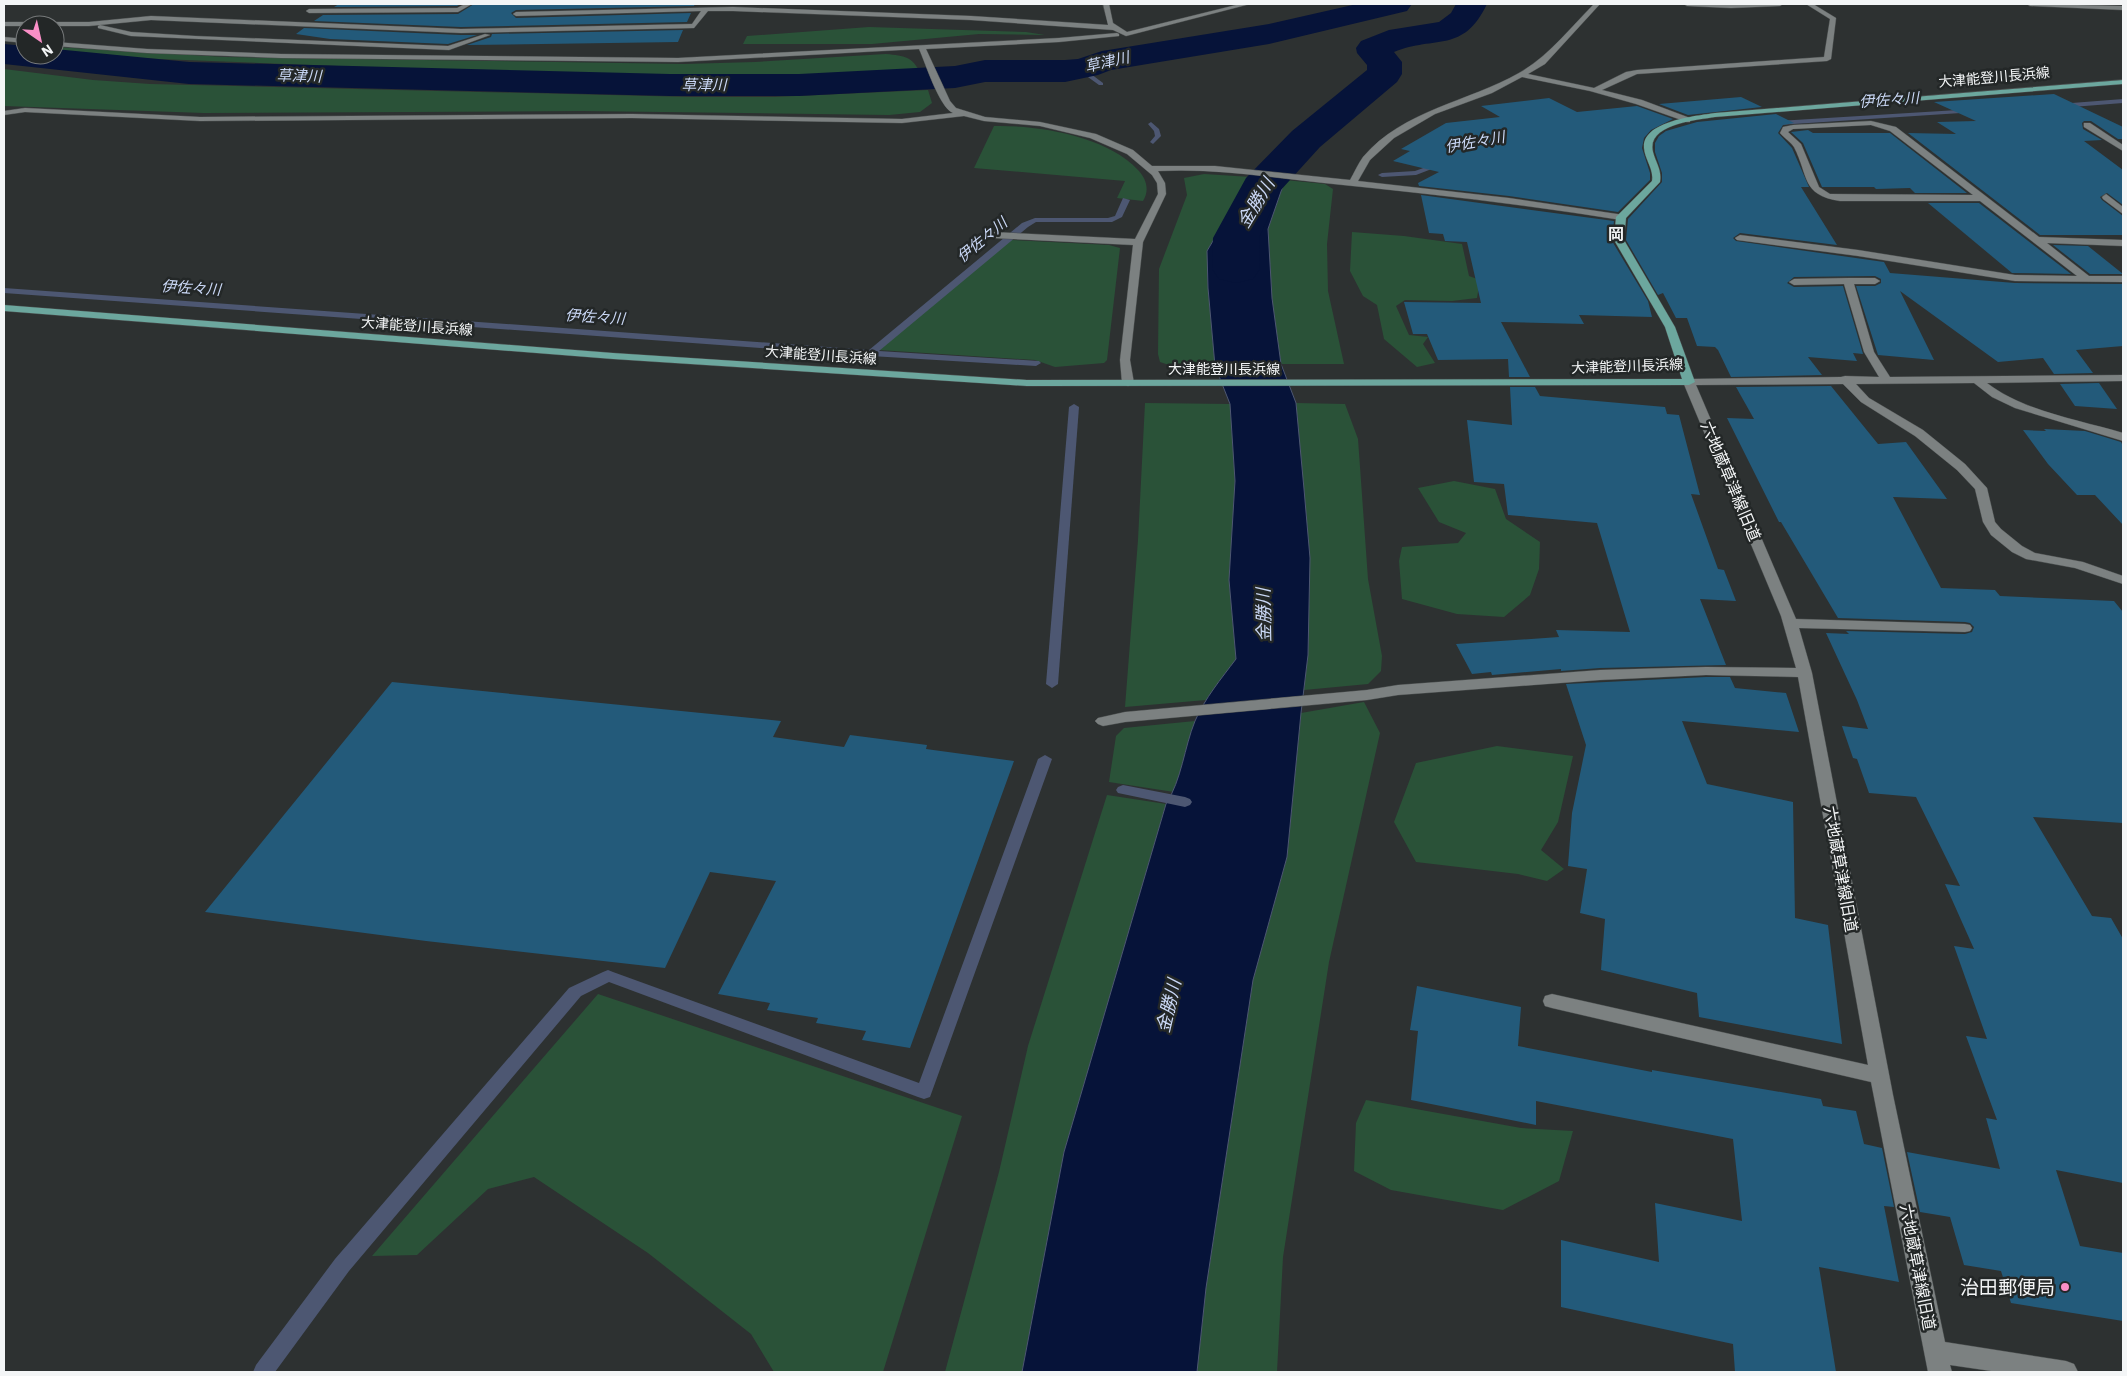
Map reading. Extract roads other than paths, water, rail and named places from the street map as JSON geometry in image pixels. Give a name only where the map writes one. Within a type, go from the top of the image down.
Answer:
[{"type":"main road","name":"大津能登川長浜線","points":[[4,308],[613,356],[1027,383],[1689,382],[1670,327],[1619,240],[1618,230],[1621,217],[1656,182],[1658,175],[1648,145],[1650,137],[1668,126],[1687,120],[1715,115],[2123,82]]},
{"type":"street","points":[[285,24],[319,4]]},
{"type":"street","points":[[364,10],[373,4]]},
{"type":"street","points":[[309,11],[458,10],[469,4]]},
{"type":"street","points":[[502,31],[526,4]]},
{"type":"street","points":[[1106,4],[1110,23],[1114,28]]},
{"type":"street","points":[[65,45],[157,51],[348,57],[678,60],[922,48],[1126,34],[1247,4]]},
{"type":"street","points":[[1353,183],[1366,158],[1391,136],[1432,112],[1489,91],[1521,76],[1542,62],[1597,4]]},
{"type":"street","points":[[1687,4],[1730,6],[1780,4]]},
{"type":"street","points":[[1596,90],[1637,72],[1827,59],[1833,18],[1809,4]]},
{"type":"street","points":[[2030,4],[2123,8]]},
{"type":"street","points":[[516,14],[706,9],[792,12],[896,11],[1114,28],[1126,34]]},
{"type":"street","points":[[4,24],[89,24],[151,18],[318,26],[502,31],[694,26],[706,9]]},
{"type":"street","points":[[786,17],[792,12]]},
{"type":"street","points":[[89,24],[131,34],[268,42],[449,48],[489,34],[457,31]]},
{"type":"street","points":[[302,32],[318,26]]},
{"type":"street","points":[[268,42],[293,34]]},
{"type":"street","points":[[342,45],[361,48],[472,53],[508,57]]},
{"type":"street","points":[[922,48],[946,101],[953,110],[961,114]]},
{"type":"street","points":[[1521,76],[1596,90],[1638,102],[1687,120]]},
{"type":"street","points":[[4,113],[25,110],[200,118],[632,116],[902,121],[961,114],[1077,131],[1130,152],[1152,169],[1161,183],[1162,194],[1138,242],[1124,360],[1128,383]]},
{"type":"street","points":[[1981,198],[1840,198],[1827,196],[1815,188],[1797,144],[1784,132],[1786,129],[1793,127],[1871,123],[1893,129],[2086,278]]},
{"type":"street","points":[[2087,124],[2121,146]]},
{"type":"street","points":[[1152,169],[1179,167],[1208,168],[1477,196],[1621,217]]},
{"type":"street","points":[[2106,197],[2123,211]]},
{"type":"street","points":[[994,235],[1138,242]]},
{"type":"street","points":[[1740,238],[1858,253],[2015,278],[2123,279]]},
{"type":"street","points":[[2037,240],[2123,242]]},
{"type":"street","points":[[1848,281],[1869,352],[1885,378]]},
{"type":"street","points":[[1794,282],[1874,281]]},
{"type":"street","points":[[1689,382],[1885,378],[2123,378]]},
{"type":"street","points":[[1976,379],[1996,395],[2019,406],[2123,437]]},
{"type":"street","points":[[1845,380],[1865,400],[1919,433],[1961,467],[1980,488],[1986,503],[1989,522],[1996,532],[2017,549],[2031,556],[2078,565],[2123,580]]},
{"type":"street","name":"六地蔵草津線旧道","points":[[1689,382],[1790,623],[1806,673],[1879,1076],[1937,1361]]},
{"type":"street","points":[[1790,623],[1965,628]]},
{"type":"street","points":[[1103,721],[1125,717],[1367,695],[1398,690],[1600,675],[1706,671],[1806,673]]},
{"type":"street","points":[[1552,1001],[1879,1076]]},
{"type":"street","points":[[1937,1361],[2066,1372]]},
{"type":"water","points":[[1251,177],[1285,180],[1268,229],[1272,298],[1281,364],[1296,403],[1310,558],[1308,655],[1287,857],[1253,980],[1206,1288],[1197,1372],[1022,1372],[1064,1152],[1166,804],[1176,784],[1195,721],[1204,704],[1236,659],[1229,580],[1235,481],[1230,404],[1215,366],[1208,288],[1207,251]]},
{"type":"waterway","name":"草津川","points":[[4,54],[189,73],[670,85],[799,85],[955,77],[985,71],[1065,71],[1086,68],[1102,61],[1269,34],[1396,4]]},
{"type":"waterway","name":"金勝川","points":[[1236,269],[1236,238],[1261,187],[1306,139],[1384,74],[1385,62],[1374,53],[1373,48],[1401,37],[1449,30],[1464,18],[1471,4]]},
{"type":"waterway","name":"伊佐々川","points":[[1086,68],[1083,71],[1101,84]]},
{"type":"waterway","name":"伊佐々川","points":[[2059,106],[2123,101]]},
{"type":"waterway","name":"伊佐々川","points":[[1777,123],[1974,111]]},
{"type":"waterway","name":"伊佐々川","points":[[1151,124],[1157,130],[1158,136],[1153,142]]},
{"type":"waterway","name":"伊佐々川","points":[[1382,175],[1416,173],[1440,164]]},
{"type":"waterway","name":"伊佐々川","points":[[871,353],[1025,225],[1035,220],[1109,220],[1118,217],[1126,200]]},
{"type":"waterway","name":"伊佐々川","points":[[4,291],[871,353]]},
{"type":"waterway","points":[[871,353],[1036,363]]},
{"type":"waterway","points":[[1052,684],[1074,407]]},
{"type":"waterway","points":[[263,1372],[342,1265],[575,992],[608,976],[924,1092],[1045,759]]},
{"type":"waterway","points":[[1123,790],[1185,802]]},
{"type":"place","name":"治田郵便局","points":[[2065,1287]]},
{"type":"district","name":"岡","points":[[1616,234]]}]
